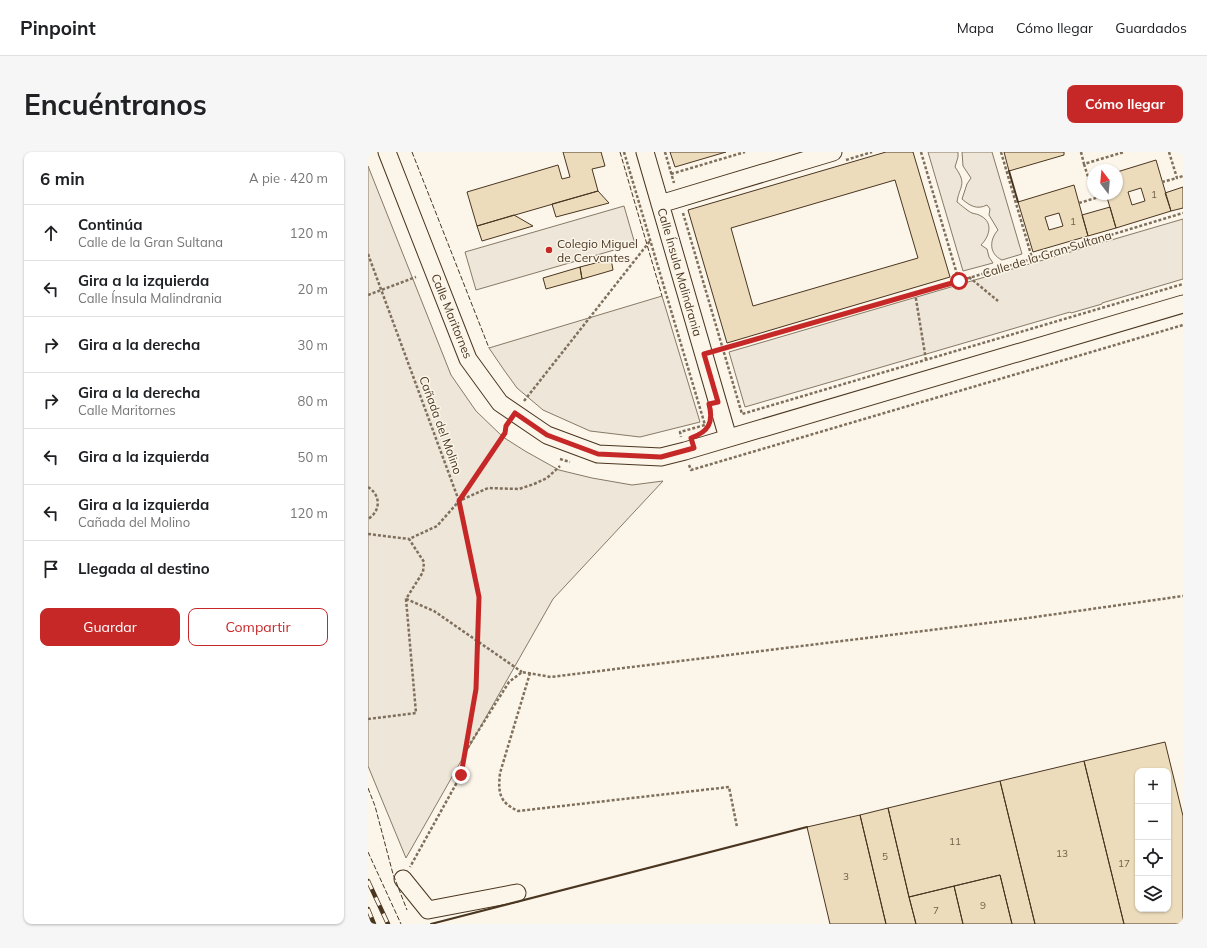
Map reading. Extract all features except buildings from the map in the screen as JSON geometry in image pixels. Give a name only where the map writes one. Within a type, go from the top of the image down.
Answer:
[{"type":"street","name":"Calle Maritornes","points":[[387,152],[468,359],[510,419],[598,454],[688,458],[728,438]]},
{"type":"street","name":"Calle Ínsula Malindrania","points":[[645,152],[728,438]]},
{"type":"street","points":[[660,204],[833,152]]},
{"type":"street","points":[[728,438],[1183,304]]},
{"type":"street","points":[[403,879],[428,910],[517,893]]},
{"type":"path","points":[[624,152],[705,425],[680,432],[691,470],[1183,325]]},
{"type":"path","points":[[665,152],[742,414],[1183,284]]},
{"type":"path","points":[[671,174],[745,152]]},
{"type":"path","points":[[921,152],[959,281]]},
{"type":"path","points":[[1001,152],[1032,258]]},
{"type":"path","points":[[1081,152],[1087,174]]},
{"type":"path","points":[[1084,164],[1124,152]]},
{"type":"path","points":[[1169,152],[1177,178]]},
{"type":"path","points":[[1162,182],[1183,176]]},
{"type":"path","points":[[1078,203],[1088,200]]},
{"type":"path","name":"Calle de la Gran Sultana","points":[[704,354],[959,281],[1183,213]]},
{"type":"path","points":[[368,534],[409,539],[437,526],[459,501],[505,433],[510,419],[650,241]]},
{"type":"path","name":"Cañada del Molino","points":[[368,254],[459,501],[479,597],[476,689],[461,775],[403,879]]},
{"type":"path","points":[[368,295],[416,277]]},
{"type":"path","points":[[969,277],[998,301]]},
{"type":"path","points":[[915,293],[926,360]]},
{"type":"path","points":[[718,402],[737,396]]},
{"type":"path","points":[[500,422],[510,419]]},
{"type":"path","points":[[510,419],[511,430]]},
{"type":"path","points":[[558,458],[571,462]]},
{"type":"path","points":[[459,501],[488,488],[519,489],[534,484],[547,478],[560,466]]},
{"type":"path","points":[[368,487],[374,491],[378,502],[374,514],[368,519]]},
{"type":"path","points":[[368,719],[416,714],[406,599],[423,572],[424,562],[409,539]]},
{"type":"path","points":[[406,599],[434,611],[522,672],[551,677],[1028,618],[1183,596]]},
{"type":"path","points":[[465,752],[509,682],[522,672]]},
{"type":"path","points":[[530,673],[500,774],[499,787],[502,799],[508,806],[518,811],[729,787],[737,827]]},
{"type":"shaded area","points":[[928,152],[958,152],[955,167],[961,178],[962,185],[957,202],[971,212],[981,216],[988,222],[988,234],[981,245],[987,249],[989,257],[993,263],[963,271]]},
{"type":"shaded area","points":[[962,152],[992,152],[1022,254],[1002,260],[998,257],[993,251],[992,242],[998,230],[989,215],[990,209],[987,205],[977,207],[968,204],[962,199],[967,184],[971,178],[963,166]]},
{"type":"shaded area","points":[[368,166],[451,375],[476,411],[503,437],[559,470],[632,485],[663,481],[553,599],[406,858],[368,766]]},
{"type":"shaded area","points":[[624,206],[635,244],[476,290],[465,252]]},
{"type":"shaded area","points":[[1183,219],[1183,279],[1102,304],[745,407],[729,352]]},
{"type":"shaded area","points":[[662,296],[700,422],[640,437],[590,431],[543,410],[517,388],[489,348]]},
{"type":"railway","points":[[368,881],[388,924]]},
{"type":"railway","points":[[368,909],[374,924]]},
{"type":"fence","points":[[412,152],[489,348]]},
{"type":"fence","points":[[620,152],[662,296]]},
{"type":"fence","points":[[368,788],[375,806],[393,874],[407,910]]},
{"type":"fence","points":[[368,852],[401,924]]},
{"type":"wall","points":[[1009,171],[1018,202]]},
{"type":"wall","points":[[431,924],[807,827]]},
{"type":"place","name":"Colegio Miguel de Cervantes","points":[[549,250]]},
{"type":"route","points":[[461,775],[476,689],[479,597],[459,501],[505,433],[506,426],[515,413],[547,435],[598,454],[661,457],[686,451],[694,448],[691,438],[702,434],[711,421],[709,404],[718,402],[704,354],[959,281]]}]
